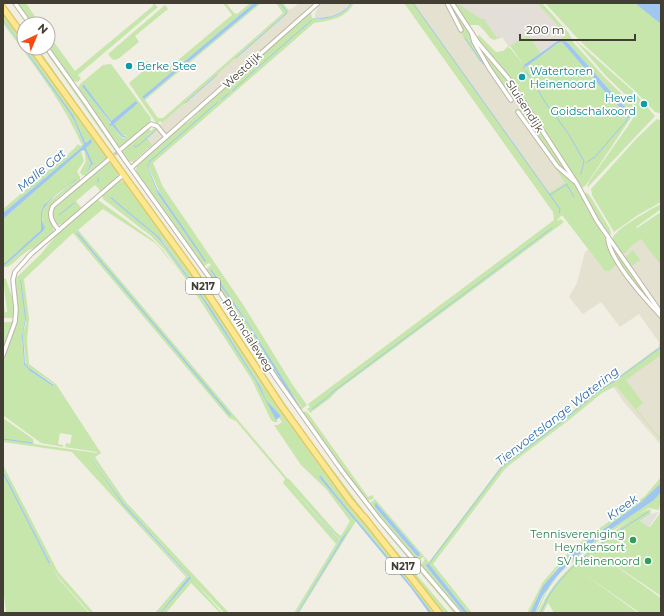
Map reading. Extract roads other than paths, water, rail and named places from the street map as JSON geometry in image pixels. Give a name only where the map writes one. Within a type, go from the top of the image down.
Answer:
[{"type":"main road","points":[[3,8],[16,27]]},
{"type":"main road","name":"Provincialeweg","points":[[38,56],[193,271],[282,404],[366,520],[439,613]]},
{"type":"street","points":[[15,3],[24,16]]},
{"type":"street","name":"Westdijk","points":[[130,168],[318,3]]},
{"type":"street","points":[[448,3],[461,30]]},
{"type":"street","name":"Sluisendijk","points":[[452,3],[486,53],[508,78],[575,182],[608,238],[661,315]]},
{"type":"street","name":"Sluisendijk","points":[[472,32],[474,42],[489,68],[511,100]]},
{"type":"street","name":"Provincialeweg","points":[[53,56],[130,168],[219,291],[276,378],[347,478],[387,529],[459,613]]},
{"type":"street","name":"Sluisendijk","points":[[518,112],[560,169],[575,182]]},
{"type":"street","points":[[121,149],[151,124],[157,126],[166,137]]},
{"type":"street","points":[[58,230],[51,218],[52,208],[108,160]]},
{"type":"street","points":[[3,355],[14,329],[16,319],[13,285],[14,275],[24,262],[58,230],[123,175]]},
{"type":"street","points":[[608,238],[609,246],[619,265],[637,289],[661,315]]},
{"type":"water","points":[[254,3],[259,3],[144,99],[142,97]]},
{"type":"water","points":[[635,3],[661,3],[661,24]]},
{"type":"water","points":[[3,19],[16,38],[3,20]]},
{"type":"water","points":[[562,39],[568,43],[621,103],[630,111],[629,116],[612,100],[562,42],[558,43],[526,67],[524,65]]},
{"type":"water","points":[[29,56],[73,115],[85,142],[86,143],[91,139],[92,142],[86,148],[93,164],[85,174],[91,164],[85,150],[81,151],[3,219],[3,213],[84,144],[69,112]]},
{"type":"water","points":[[84,85],[111,121],[136,101],[138,103],[114,124],[122,135],[128,138],[122,137],[112,125],[109,125],[111,123],[82,86]]},
{"type":"water","points":[[150,161],[148,167],[157,189],[206,261],[205,262],[158,194],[147,166]]},
{"type":"water","points":[[76,179],[50,200],[45,206],[42,213],[42,220],[45,228],[43,231],[5,265],[3,265],[3,263],[5,263],[41,230],[41,213],[44,205],[50,199]]},
{"type":"water","points":[[111,197],[160,238],[210,307],[260,386],[266,400],[281,416],[276,420],[255,380],[200,295],[163,244],[157,237],[110,198]]},
{"type":"water","points":[[77,232],[231,415],[230,416],[76,233]]},
{"type":"water","points":[[211,269],[248,323],[301,408],[284,385],[248,325],[210,270]]},
{"type":"water","points":[[20,280],[26,318],[23,334],[25,363],[29,368],[54,385],[53,386],[30,371],[24,364],[22,336],[25,319]]},
{"type":"water","points":[[88,454],[123,503],[191,578],[161,613],[189,577],[123,505]]},
{"type":"water","points":[[3,471],[50,563],[49,564],[3,474]]},
{"type":"water","points":[[321,476],[432,613],[429,613],[411,588],[319,477]]},
{"type":"water","points":[[289,482],[340,541],[352,525],[298,613],[340,542]]},
{"type":"water","points":[[661,483],[661,492],[654,500],[610,530],[569,564],[544,593],[535,613],[530,613],[543,586],[573,551],[641,502]]},
{"type":"water","points":[[375,503],[420,554],[419,556],[417,556],[375,507]]},
{"type":"water","points":[[429,564],[468,613],[464,613],[426,566]]},
{"type":"waterway","points":[[236,58],[286,14],[287,12],[280,3]]},
{"type":"waterway","points":[[315,19],[340,14],[351,3]]},
{"type":"waterway","points":[[413,3],[550,195]]},
{"type":"waterway","points":[[257,68],[312,20]]},
{"type":"waterway","points":[[465,38],[483,64]]},
{"type":"waterway","points":[[524,69],[523,68],[526,65]]},
{"type":"waterway","points":[[232,91],[255,70]]},
{"type":"waterway","points":[[526,71],[545,102],[568,133],[584,161],[581,174]]},
{"type":"waterway","points":[[185,103],[217,75]]},
{"type":"waterway","points":[[221,100],[229,93]]},
{"type":"waterway","points":[[149,162],[218,102]]},
{"type":"waterway","points":[[587,162],[595,157],[627,120],[629,115]]},
{"type":"waterway","points":[[134,146],[136,147],[139,145],[156,130]]},
{"type":"waterway","points":[[559,213],[560,209],[550,195],[567,184]]},
{"type":"waterway","points":[[567,185],[574,197]]},
{"type":"waterway","points":[[59,215],[74,203]]},
{"type":"waterway","points":[[312,409],[552,228]]},
{"type":"waterway","name":"Tienvoetslange Watering","points":[[428,565],[502,467],[564,420],[596,393],[660,348]]},
{"type":"waterway","points":[[3,439],[32,443]]},
{"type":"waterway","points":[[540,613],[550,594],[582,558],[621,529],[648,512]]},
{"type":"tunnel","points":[[110,158],[121,149]]},
{"type":"place","name":"Berke Stee","points":[[129,66]]},
{"type":"place","name":"Watertoren Heinenoord","points":[[522,77]]},
{"type":"place","name":"Hevel Goidschalxoord","points":[[644,104]]},
{"type":"place","name":"Tennisvereniging Heynkensort","points":[[633,540]]},
{"type":"place","name":"SV Heinenoord","points":[[648,561]]},
{"type":"water label","name":"Malle Gat","points":[[41,170]]},
{"type":"water label","name":"Kreek","points":[[622,507]]}]
